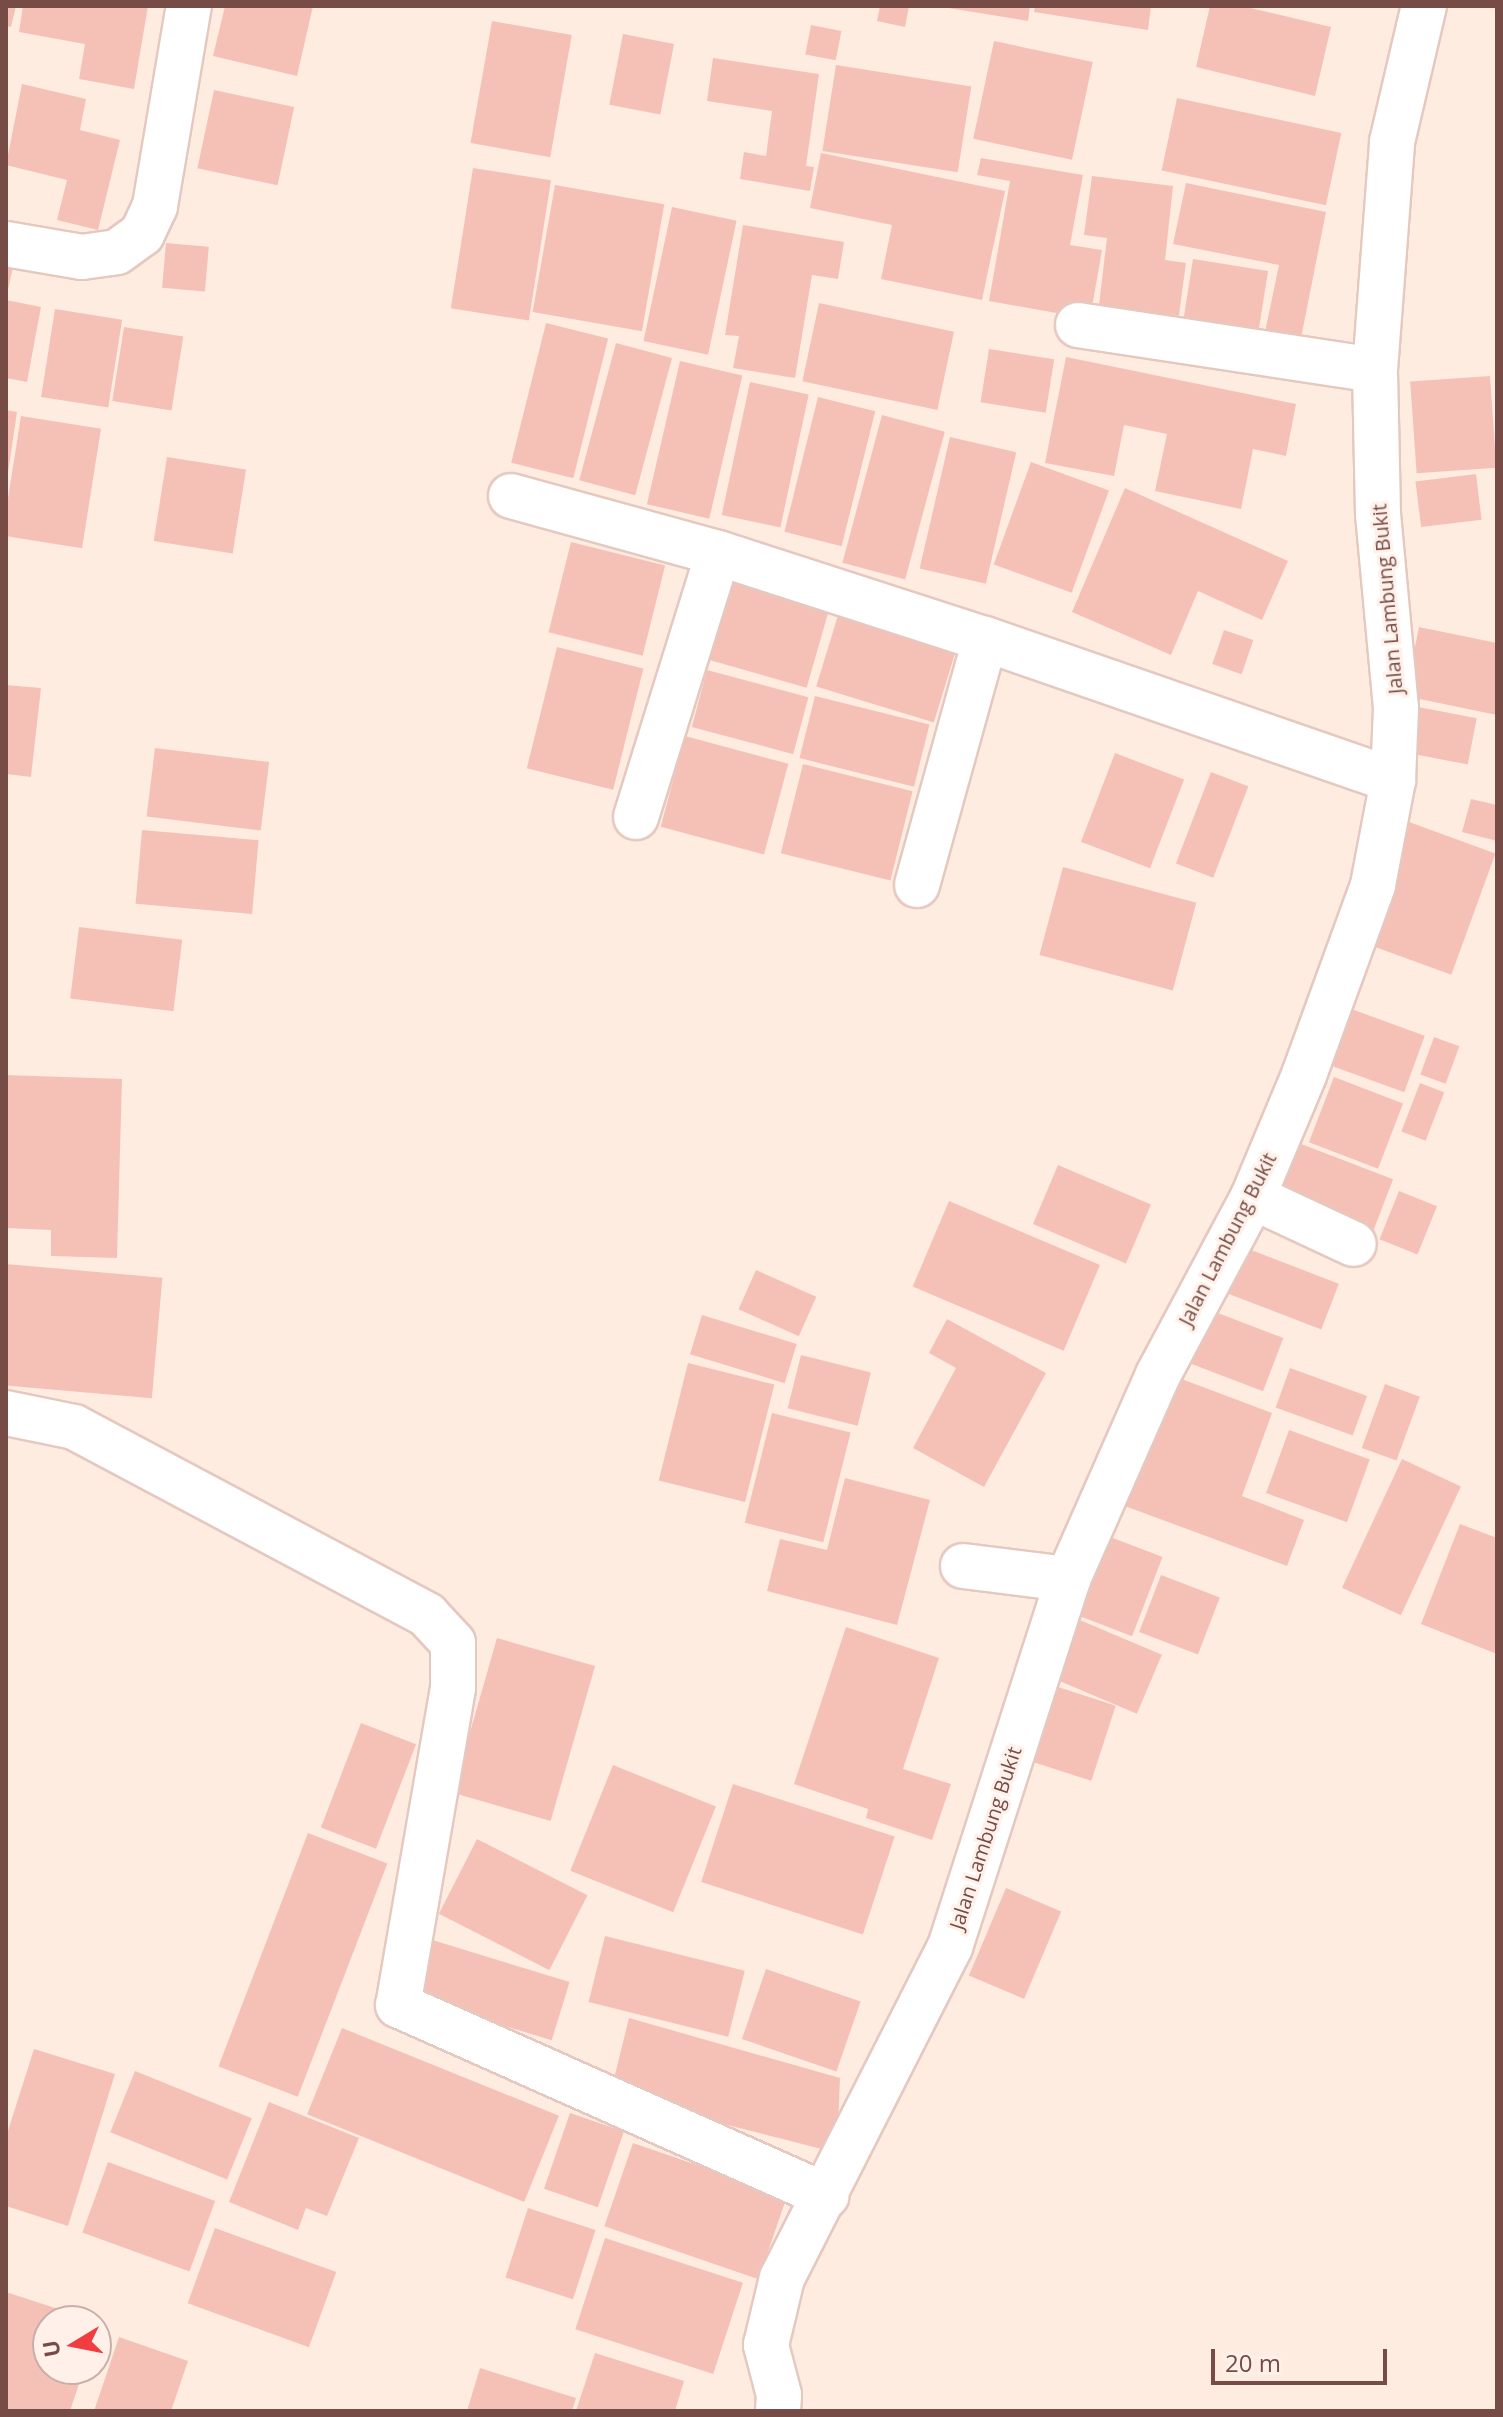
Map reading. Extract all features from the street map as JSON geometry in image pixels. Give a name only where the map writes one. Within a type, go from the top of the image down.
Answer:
[{"type":"street","points":[[6,244],[82,257],[117,252],[142,234],[155,206],[189,6]]},
{"type":"street","name":"Jalan Lambung Bukit","points":[[778,2411],[779,2395],[766,2345],[782,2278],[950,1947],[1068,1579],[1158,1375],[1253,1197],[1304,1075],[1373,885],[1393,780],[1396,708],[1378,514],[1375,370],[1392,142],[1424,6]]},
{"type":"street","points":[[1078,325],[1375,370]]},
{"type":"street","points":[[511,496],[718,553],[985,639],[1393,780]]},
{"type":"street","points":[[636,817],[718,553]]},
{"type":"street","points":[[917,885],[985,639]]},
{"type":"street","points":[[1253,1197],[1354,1244]]},
{"type":"street","points":[[6,1413],[74,1427],[427,1615],[453,1643],[453,1688],[398,2005],[826,2196]]},
{"type":"street","points":[[963,1566],[1068,1579]]},
{"type":"building","points":[[6,6],[16,6],[11,27],[6,26]]},
{"type":"building","points":[[23,6],[148,6],[134,89],[79,79],[85,44],[19,32]]},
{"type":"building","points":[[225,6],[313,6],[297,76],[213,56]]},
{"type":"building","points":[[880,6],[909,6],[905,27],[877,21]]},
{"type":"building","points":[[936,6],[1030,6],[1028,21]]},
{"type":"building","points":[[1035,6],[1151,6],[1148,30],[1034,12]]},
{"type":"building","points":[[1210,6],[1242,6],[1331,27],[1315,96],[1196,67]]},
{"type":"building","points":[[492,21],[572,35],[550,157],[470,143]]},
{"type":"building","points":[[811,25],[841,31],[836,60],[805,54]]},
{"type":"building","points":[[623,34],[674,44],[660,115],[609,105]]},
{"type":"building","points":[[994,41],[1093,62],[1072,160],[973,139]]},
{"type":"building","points":[[713,58],[819,74],[806,166],[814,167],[810,191],[740,179],[744,152],[766,156],[772,111],[707,101]]},
{"type":"building","points":[[836,65],[971,86],[958,172],[822,151]]},
{"type":"building","points":[[22,84],[86,99],[80,130],[120,140],[98,230],[57,220],[67,180],[6,165]]},
{"type":"building","points":[[214,90],[294,107],[278,185],[197,168]]},
{"type":"building","points":[[1177,98],[1341,133],[1326,205],[1162,170]]},
{"type":"building","points":[[821,153],[1005,191],[982,300],[881,279],[892,225],[810,208]]},
{"type":"building","points":[[981,158],[1083,175],[1070,245],[1102,250],[1090,319],[989,301],[1010,181],[977,175]]},
{"type":"building","points":[[473,168],[551,180],[529,321],[451,308]]},
{"type":"building","points":[[1092,176],[1173,186],[1165,260],[1186,263],[1178,322],[1098,313],[1107,238],[1084,235]]},
{"type":"building","points":[[1186,183],[1326,212],[1300,343],[1264,337],[1279,265],[1173,244]]},
{"type":"building","points":[[555,185],[664,204],[642,331],[533,312]]},
{"type":"building","points":[[672,207],[737,221],[708,355],[644,341]]},
{"type":"building","points":[[743,225],[844,242],[838,279],[812,275],[795,378],[733,368],[739,336],[725,335]]},
{"type":"building","points":[[166,243],[209,247],[205,292],[162,288]]},
{"type":"building","points":[[1193,259],[1268,271],[1257,343],[1182,331]]},
{"type":"building","points":[[6,265],[13,267],[7,294],[6,294]]},
{"type":"building","points":[[6,300],[41,307],[27,382],[6,378]]},
{"type":"building","points":[[819,303],[954,332],[937,410],[802,381]]},
{"type":"building","points":[[55,309],[122,320],[108,408],[41,397]]},
{"type":"building","points":[[546,323],[608,338],[573,478],[511,463]]},
{"type":"building","points":[[124,327],[183,336],[172,410],[112,401]]},
{"type":"building","points":[[616,343],[672,358],[635,495],[579,480]]},
{"type":"building","points":[[989,349],[1054,359],[1046,413],[981,402]]},
{"type":"building","points":[[1066,357],[1296,404],[1286,456],[1253,449],[1241,509],[1155,491],[1167,434],[1124,425],[1114,476],[1045,463]]},
{"type":"building","points":[[680,361],[742,375],[709,519],[647,504]]},
{"type":"building","points":[[1490,376],[1496,468],[1417,473],[1410,382]]},
{"type":"building","points":[[750,382],[809,394],[780,528],[722,515]]},
{"type":"building","points":[[818,397],[875,411],[842,546],[784,532]]},
{"type":"building","points":[[6,410],[17,412],[8,473],[6,473]]},
{"type":"building","points":[[882,415],[945,432],[905,580],[842,563]]},
{"type":"building","points":[[21,416],[101,429],[82,548],[6,536],[6,511]]},
{"type":"building","points":[[950,437],[1016,452],[986,584],[920,569]]},
{"type":"building","points":[[167,457],[246,470],[233,553],[154,541]]},
{"type":"building","points":[[1031,462],[1109,490],[1072,593],[994,564]]},
{"type":"building","points":[[1476,474],[1482,520],[1421,527],[1415,481]]},
{"type":"building","points":[[1125,488],[1288,561],[1262,620],[1198,591],[1171,655],[1072,612]]},
{"type":"building","points":[[571,542],[665,565],[643,656],[549,632]]},
{"type":"building","points":[[733,571],[832,599],[807,688],[708,659]]},
{"type":"building","points":[[839,612],[957,648],[934,723],[816,687]]},
{"type":"building","points":[[1419,627],[1497,643],[1497,715],[1405,696]]},
{"type":"building","points":[[1224,630],[1253,640],[1242,674],[1212,664]]},
{"type":"building","points":[[557,647],[643,669],[613,790],[527,768]]},
{"type":"building","points":[[707,670],[808,697],[793,754],[692,727]]},
{"type":"building","points":[[6,685],[41,688],[31,777],[6,774]]},
{"type":"building","points":[[815,696],[929,725],[914,787],[800,758]]},
{"type":"building","points":[[1408,705],[1477,718],[1468,764],[1399,751]]},
{"type":"building","points":[[685,736],[788,764],[764,854],[661,827]]},
{"type":"building","points":[[155,748],[269,762],[261,831],[147,816]]},
{"type":"building","points":[[1115,753],[1184,780],[1150,868],[1081,842]]},
{"type":"building","points":[[803,764],[913,791],[890,881],[781,853]]},
{"type":"building","points":[[1211,772],[1248,786],[1213,878],[1176,863]]},
{"type":"building","points":[[1471,799],[1497,805],[1497,841],[1462,832]]},
{"type":"building","points":[[1409,822],[1495,853],[1451,975],[1365,943]]},
{"type":"building","points":[[142,830],[259,840],[252,914],[136,904]]},
{"type":"building","points":[[1063,867],[1196,903],[1173,991],[1039,955]]},
{"type":"building","points":[[79,927],[182,940],[173,1011],[70,998]]},
{"type":"building","points":[[1343,1006],[1425,1036],[1404,1092],[1322,1062]]},
{"type":"building","points":[[1434,1037],[1459,1046],[1446,1084],[1420,1075]]},
{"type":"building","points":[[6,1075],[122,1079],[117,1258],[51,1256],[51,1230],[6,1228]]},
{"type":"building","points":[[1334,1077],[1403,1104],[1378,1169],[1309,1142]]},
{"type":"building","points":[[1420,1083],[1444,1092],[1426,1141],[1401,1132]]},
{"type":"building","points":[[1296,1142],[1393,1179],[1370,1240],[1273,1203]]},
{"type":"building","points":[[1058,1165],[1151,1204],[1126,1263],[1033,1224]]},
{"type":"building","points":[[1399,1191],[1437,1206],[1418,1255],[1380,1239]]},
{"type":"building","points":[[949,1201],[1100,1265],[1064,1351],[913,1287]]},
{"type":"building","points":[[1238,1245],[1339,1284],[1321,1329],[1220,1291]]},
{"type":"building","points":[[6,1264],[162,1278],[152,1398],[6,1385]]},
{"type":"building","points":[[756,1270],[816,1297],[799,1336],[739,1309]]},
{"type":"building","points":[[1205,1308],[1283,1338],[1263,1391],[1185,1361]]},
{"type":"building","points":[[702,1315],[797,1344],[785,1383],[690,1354]]},
{"type":"building","points":[[947,1319],[1046,1373],[984,1487],[913,1448],[956,1368],[929,1353]]},
{"type":"building","points":[[801,1355],[871,1372],[858,1426],[788,1408]]},
{"type":"building","points":[[688,1363],[774,1385],[745,1502],[659,1480]]},
{"type":"building","points":[[1290,1368],[1367,1396],[1353,1436],[1276,1407]]},
{"type":"building","points":[[1163,1372],[1272,1413],[1242,1496],[1304,1520],[1287,1566],[1114,1502]]},
{"type":"building","points":[[1385,1384],[1420,1397],[1397,1461],[1362,1448]]},
{"type":"building","points":[[772,1413],[851,1433],[823,1542],[745,1523]]},
{"type":"building","points":[[1289,1430],[1370,1459],[1347,1522],[1266,1493]]},
{"type":"building","points":[[1402,1459],[1461,1486],[1401,1615],[1342,1588]]},
{"type":"building","points":[[845,1478],[930,1500],[897,1625],[767,1591],[780,1539],[827,1550]]},
{"type":"building","points":[[1460,1524],[1497,1538],[1497,1654],[1421,1624]]},
{"type":"building","points":[[1100,1533],[1163,1557],[1132,1636],[1070,1612]]},
{"type":"building","points":[[1161,1575],[1220,1598],[1198,1655],[1139,1632]]},
{"type":"building","points":[[1068,1615],[1162,1655],[1137,1714],[1043,1674]]},
{"type":"building","points":[[846,1627],[939,1658],[903,1769],[951,1784],[932,1840],[866,1818],[868,1809],[794,1784]]},
{"type":"building","points":[[497,1638],[595,1666],[551,1821],[453,1793]]},
{"type":"building","points":[[1052,1685],[1116,1706],[1091,1781],[1028,1760]]},
{"type":"building","points":[[361,1723],[416,1744],[376,1849],[321,1828]]},
{"type":"building","points":[[613,1765],[716,1807],[673,1912],[570,1871]]},
{"type":"building","points":[[733,1784],[895,1837],[863,1934],[701,1882]]},
{"type":"building","points":[[308,1833],[387,1863],[298,2097],[218,2066]]},
{"type":"building","points":[[477,1839],[587,1895],[549,1970],[439,1914]]},
{"type":"building","points":[[1006,1888],[1061,1911],[1024,1999],[969,1975]]},
{"type":"building","points":[[605,1936],[745,1971],[728,2037],[589,2002]]},
{"type":"building","points":[[429,1939],[570,1982],[552,2040],[411,1997]]},
{"type":"building","points":[[766,1969],[861,2002],[836,2072],[742,2039]]},
{"type":"building","points":[[629,2018],[840,2078],[837,2153],[610,2095]]},
{"type":"building","points":[[342,2028],[559,2116],[524,2202],[307,2114]]},
{"type":"building","points":[[34,2049],[115,2074],[68,2226],[6,2206],[6,2137]]},
{"type":"building","points":[[135,2071],[252,2118],[227,2179],[110,2132]]},
{"type":"building","points":[[269,2102],[359,2138],[327,2216],[306,2208],[298,2230],[229,2202]]},
{"type":"building","points":[[570,2113],[624,2132],[598,2207],[544,2189]]},
{"type":"building","points":[[633,2143],[787,2196],[758,2279],[604,2226]]},
{"type":"building","points":[[108,2162],[215,2201],[189,2271],[82,2232]]},
{"type":"building","points":[[528,2208],[596,2230],[573,2299],[505,2277]]},
{"type":"building","points":[[215,2228],[336,2272],[309,2347],[188,2303]]},
{"type":"building","points":[[605,2238],[743,2283],[713,2374],[575,2329]]},
{"type":"building","points":[[6,2292],[46,2305],[32,2305],[32,2385],[79,2385],[70,2411],[6,2411]]},
{"type":"building","points":[[119,2337],[188,2361],[171,2411],[94,2411],[103,2385],[112,2385],[112,2358]]},
{"type":"building","points":[[595,2353],[684,2381],[675,2411],[576,2411]]},
{"type":"building","points":[[480,2368],[576,2398],[572,2411],[467,2411]]}]
